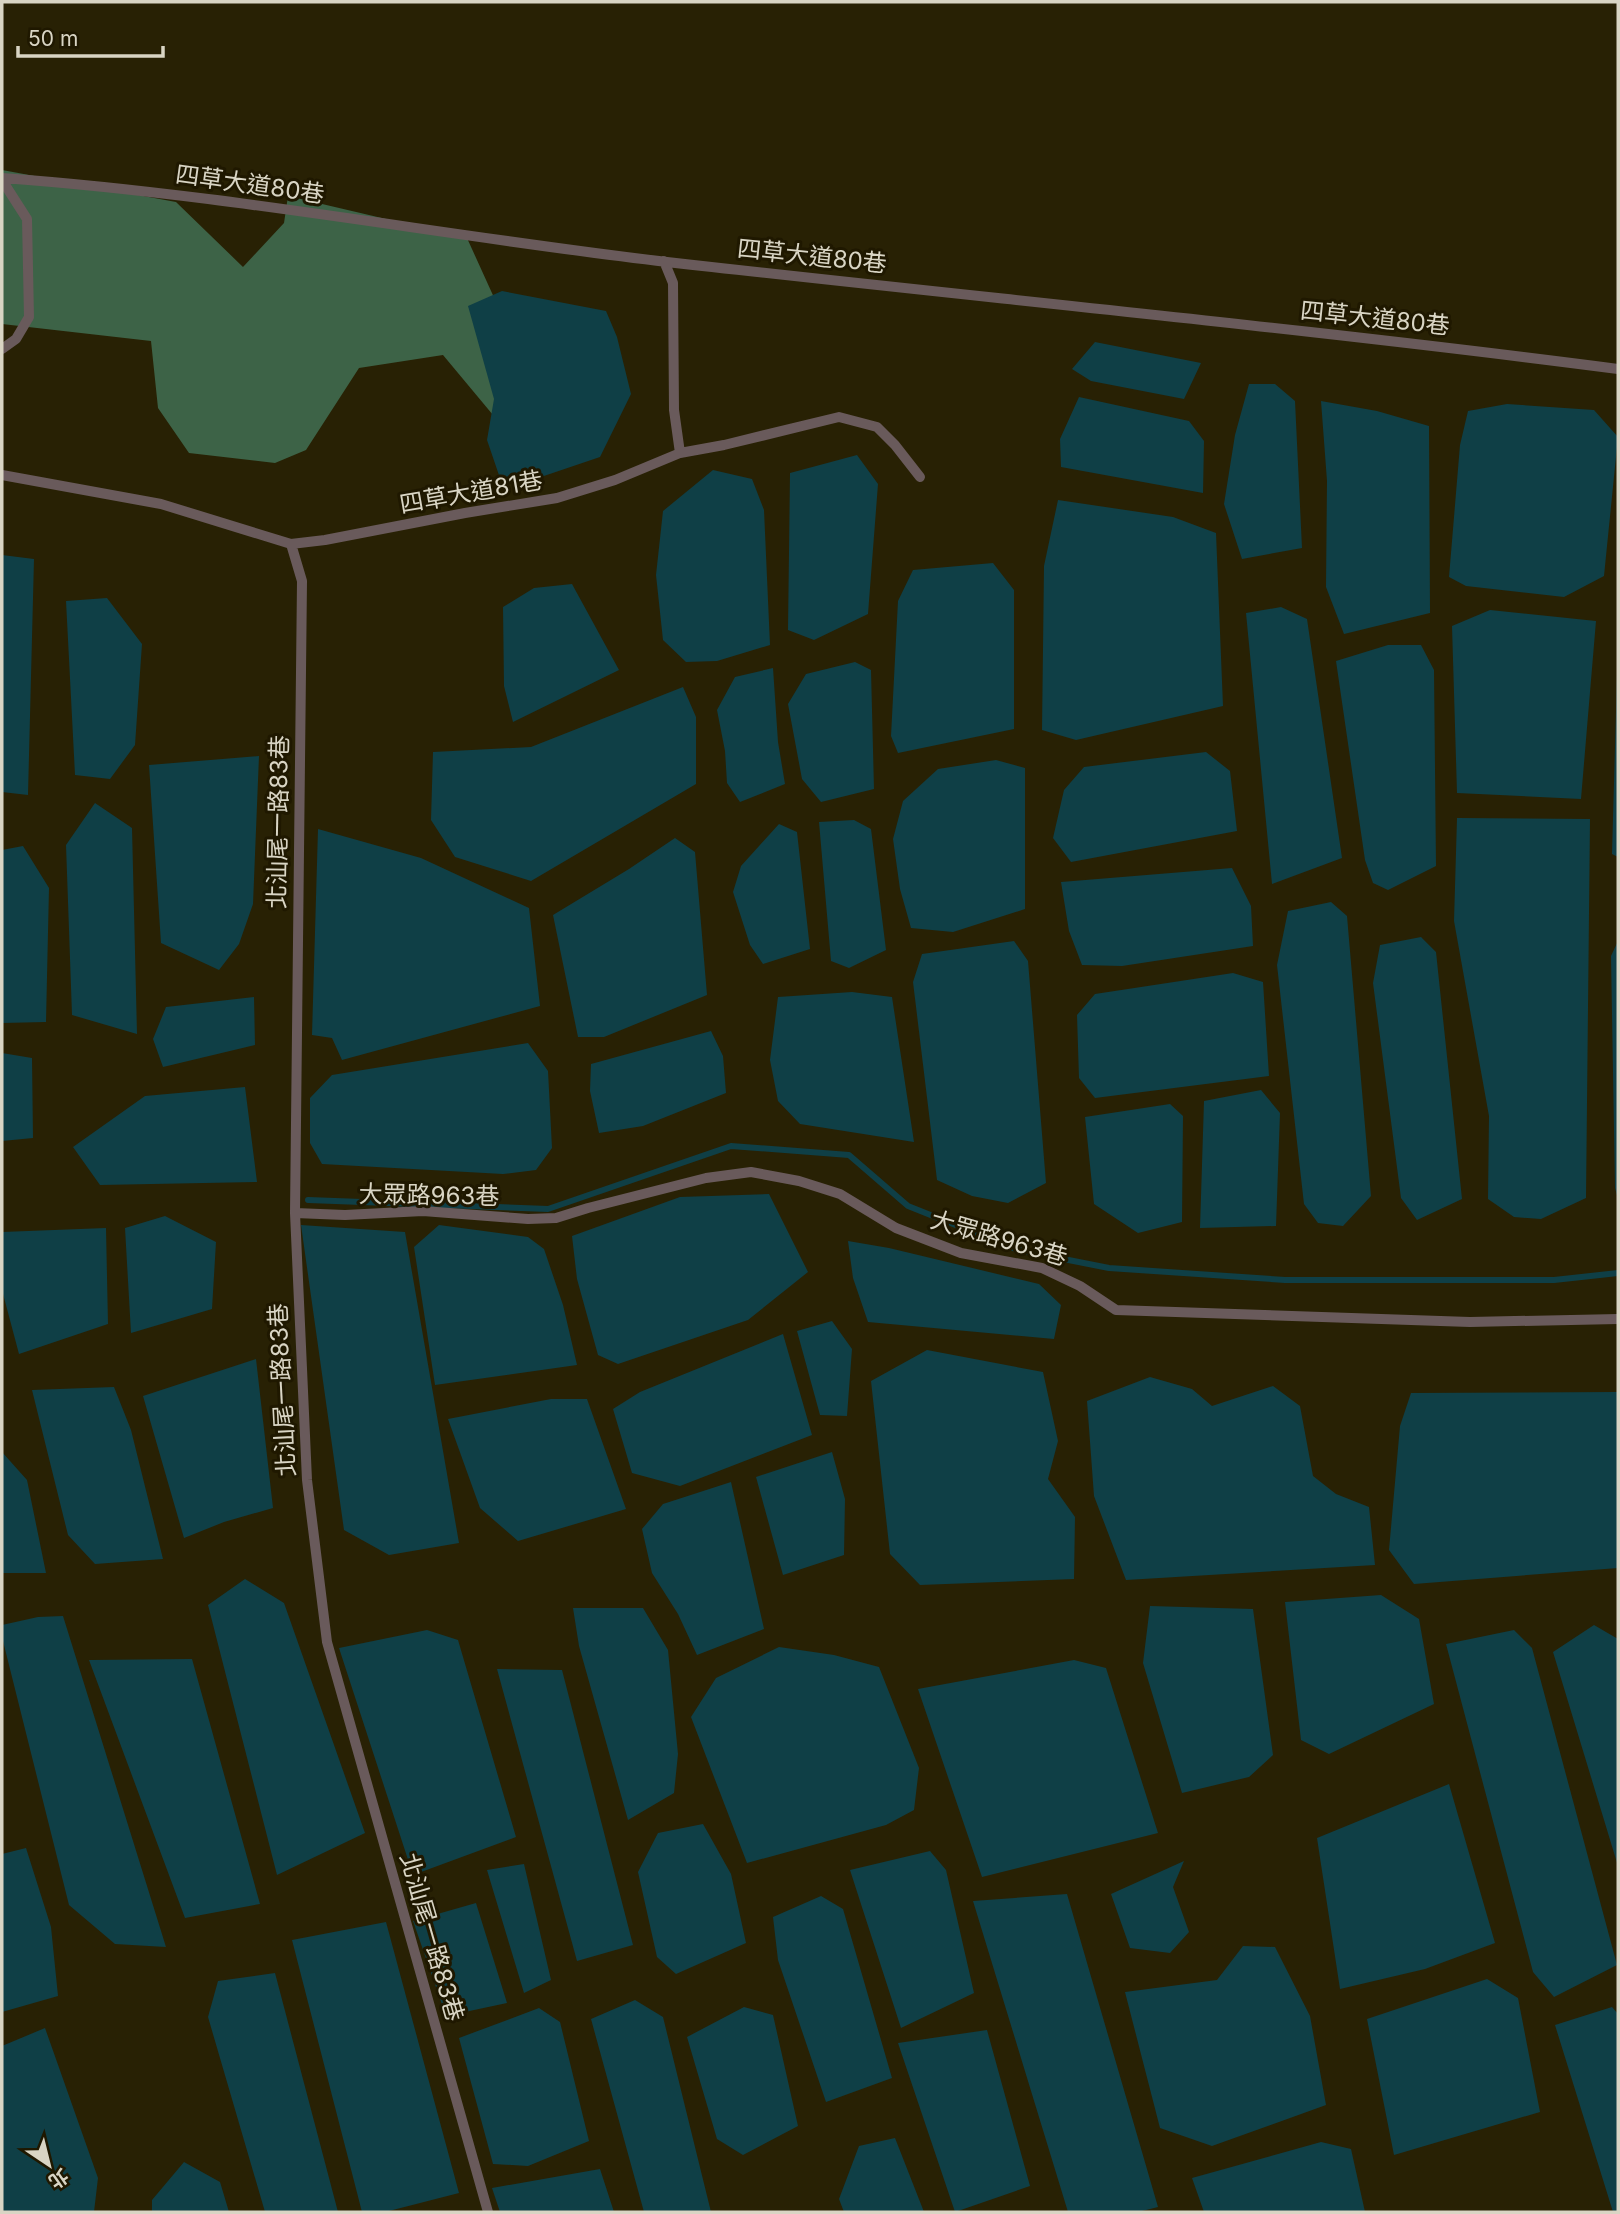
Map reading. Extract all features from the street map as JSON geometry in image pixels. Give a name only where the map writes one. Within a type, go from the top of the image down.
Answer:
[{"type":"lane","name":"四草大道80巷","points":[[2,179],[97,184],[664,261],[1458,348],[1618,369]]},
{"type":"lane","points":[[2,179],[27,219],[29,317],[16,339],[2,349]]},
{"type":"lane","points":[[664,261],[673,283],[674,410],[681,453]]},
{"type":"lane","name":"四草大道81巷","points":[[2,475],[161,504],[291,544],[557,498],[615,480],[681,453],[839,417],[877,427],[920,477]]},
{"type":"lane","name":"北汕尾一路83巷","points":[[291,544],[302,581],[295,1213],[307,1480],[327,1642],[488,2212]]},
{"type":"lane","name":"大眾路963巷","points":[[295,1213],[345,1215],[423,1211],[528,1219],[556,1218],[706,1178],[751,1172],[799,1181],[840,1194],[896,1228],[961,1253],[1042,1268],[1080,1286],[1116,1310],[1470,1322],[1618,1319]]},
{"type":"green space","points":[[2,170],[176,202],[243,267],[284,223],[288,196],[467,238],[521,357],[503,427],[443,355],[359,368],[306,450],[275,463],[189,453],[158,408],[151,341],[2,324]]},
{"type":"water","points":[[502,291],[606,311],[617,337],[631,394],[600,457],[535,479],[502,484],[487,440],[494,399],[468,306]]},
{"type":"water","points":[[1095,342],[1201,363],[1184,399],[1091,381],[1072,369]]},
{"type":"water","points":[[1249,384],[1275,384],[1295,401],[1302,548],[1242,559],[1224,504],[1235,435]]},
{"type":"water","points":[[1079,397],[1189,421],[1204,441],[1203,493],[1061,467],[1060,439]]},
{"type":"water","points":[[1321,401],[1377,411],[1429,426],[1430,613],[1344,634],[1326,587],[1327,481]]},
{"type":"water","points":[[1507,404],[1594,410],[1618,437],[1604,576],[1564,597],[1466,586],[1449,577],[1460,445],[1468,411]]},
{"type":"water","points":[[857,455],[878,484],[868,614],[814,640],[788,630],[790,473]]},
{"type":"water","points":[[713,470],[752,479],[764,510],[770,645],[717,661],[686,662],[663,640],[656,575],[663,511]]},
{"type":"water","points":[[1058,500],[1173,517],[1216,533],[1223,706],[1076,740],[1042,730],[1044,566]]},
{"type":"water","points":[[2,555],[34,559],[28,795],[2,792]]},
{"type":"water","points":[[993,563],[1014,590],[1014,729],[898,753],[891,736],[898,601],[913,570]]},
{"type":"water","points":[[572,584],[619,670],[513,722],[504,686],[503,607],[534,588]]},
{"type":"water","points":[[107,598],[142,644],[135,745],[110,779],[75,775],[66,601]]},
{"type":"water","points":[[1281,607],[1307,619],[1342,858],[1272,884],[1246,613]]},
{"type":"water","points":[[1490,610],[1596,621],[1581,799],[1457,793],[1452,626]]},
{"type":"water","points":[[1618,639],[1618,857],[1612,854]]},
{"type":"water","points":[[1388,645],[1421,645],[1434,670],[1436,866],[1388,890],[1373,883],[1365,860],[1336,661]]},
{"type":"water","points":[[855,662],[871,670],[874,789],[821,802],[802,779],[788,704],[806,674]]},
{"type":"water","points":[[773,668],[778,742],[785,784],[740,802],[727,783],[725,751],[717,710],[735,677]]},
{"type":"water","points":[[683,687],[696,717],[696,784],[531,881],[455,857],[431,820],[433,752],[531,747]]},
{"type":"water","points":[[1206,752],[1230,771],[1237,831],[1071,862],[1053,838],[1064,790],[1084,767]]},
{"type":"water","points":[[259,756],[253,904],[239,944],[219,970],[161,943],[149,765]]},
{"type":"water","points":[[996,760],[1025,768],[1025,909],[953,932],[911,928],[900,889],[893,839],[903,801],[938,769]]},
{"type":"water","points":[[95,803],[132,828],[137,1034],[72,1015],[66,845]]},
{"type":"water","points":[[1457,818],[1590,819],[1586,1198],[1541,1219],[1514,1217],[1488,1199],[1489,1116],[1454,921]]},
{"type":"water","points":[[854,820],[871,829],[886,950],[849,968],[831,961],[819,822]]},
{"type":"water","points":[[779,824],[797,832],[810,949],[763,964],[750,945],[733,892],[741,866]]},
{"type":"water","points":[[318,829],[421,858],[529,908],[540,1006],[342,1060],[332,1038],[312,1035]]},
{"type":"water","points":[[675,838],[695,852],[707,995],[604,1037],[578,1037],[553,915]]},
{"type":"water","points":[[23,846],[49,888],[46,1022],[2,1023],[2,850]]},
{"type":"water","points":[[1232,868],[1251,906],[1253,946],[1122,966],[1082,965],[1069,931],[1061,882]]},
{"type":"water","points":[[1331,902],[1347,916],[1371,1196],[1343,1226],[1318,1223],[1304,1204],[1277,965],[1288,911]]},
{"type":"water","points":[[1421,937],[1436,952],[1462,1199],[1417,1220],[1401,1198],[1373,983],[1380,945]]},
{"type":"water","points":[[1014,941],[1028,961],[1046,1183],[1008,1203],[972,1196],[937,1180],[913,982],[922,954]]},
{"type":"water","points":[[1618,941],[1618,1199],[1615,1188],[1611,956]]},
{"type":"water","points":[[1233,973],[1263,982],[1269,1076],[1095,1098],[1079,1078],[1077,1015],[1095,994]]},
{"type":"water","points":[[852,992],[892,997],[914,1142],[800,1124],[778,1101],[770,1060],[778,997]]},
{"type":"water","points":[[254,997],[255,1045],[163,1067],[153,1039],[166,1007]]},
{"type":"water","points":[[711,1031],[723,1056],[726,1093],[643,1126],[599,1133],[590,1091],[591,1064]]},
{"type":"water","points":[[528,1043],[548,1071],[552,1148],[536,1170],[503,1174],[322,1164],[310,1143],[310,1098],[332,1075]]},
{"type":"water","points":[[2,1053],[32,1058],[33,1138],[2,1141]]},
{"type":"water","points":[[245,1087],[257,1182],[100,1185],[73,1147],[145,1096]]},
{"type":"water","points":[[1261,1090],[1280,1113],[1276,1226],[1200,1228],[1204,1101]]},
{"type":"water","points":[[1170,1104],[1183,1116],[1182,1222],[1138,1233],[1094,1204],[1085,1117]]},
{"type":"water","points":[[769,1194],[808,1272],[748,1320],[618,1364],[598,1355],[577,1279],[572,1236],[680,1197]]},
{"type":"water","points":[[165,1216],[216,1242],[212,1309],[131,1333],[125,1228]]},
{"type":"water","points":[[301,1225],[405,1232],[459,1543],[389,1555],[344,1530]]},
{"type":"water","points":[[439,1225],[528,1237],[544,1249],[563,1305],[577,1365],[435,1385],[414,1247]]},
{"type":"water","points":[[106,1228],[108,1324],[19,1354],[2,1290],[2,1232]]},
{"type":"water","points":[[848,1241],[889,1248],[1039,1284],[1061,1305],[1054,1339],[868,1322],[853,1278]]},
{"type":"water","points":[[832,1321],[852,1349],[847,1416],[820,1415],[797,1331]]},
{"type":"water","points":[[783,1334],[812,1435],[680,1486],[632,1473],[613,1409],[640,1392]]},
{"type":"water","points":[[927,1350],[1043,1372],[1058,1441],[1048,1479],[1075,1517],[1074,1579],[920,1585],[890,1554],[871,1381]]},
{"type":"water","points":[[256,1359],[273,1508],[224,1522],[184,1538],[143,1396]]},
{"type":"water","points":[[1150,1377],[1192,1389],[1212,1406],[1273,1386],[1300,1406],[1313,1476],[1336,1494],[1369,1507],[1375,1565],[1126,1580],[1094,1496],[1087,1401]]},
{"type":"water","points":[[114,1387],[131,1430],[163,1559],[95,1564],[68,1535],[32,1390]]},
{"type":"water","points":[[1618,1392],[1618,1568],[1414,1584],[1389,1550],[1400,1426],[1411,1393]]},
{"type":"water","points":[[551,1399],[587,1399],[626,1509],[518,1541],[480,1508],[448,1419]]},
{"type":"water","points":[[2,1452],[27,1480],[46,1573],[2,1573]]},
{"type":"water","points":[[832,1452],[845,1499],[844,1555],[783,1575],[756,1477]]},
{"type":"water","points":[[731,1482],[764,1629],[697,1655],[678,1614],[652,1573],[642,1529],[663,1504]]},
{"type":"water","points":[[245,1579],[284,1603],[365,1833],[277,1875],[208,1605]]},
{"type":"water","points":[[1381,1595],[1419,1619],[1434,1704],[1329,1754],[1301,1740],[1285,1602]]},
{"type":"water","points":[[1150,1606],[1253,1609],[1273,1755],[1249,1777],[1182,1793],[1143,1663]]},
{"type":"water","points":[[573,1608],[643,1608],[668,1650],[678,1754],[674,1793],[628,1820],[579,1646]]},
{"type":"water","points":[[63,1616],[166,1947],[115,1944],[69,1905],[2,1637],[2,1625],[38,1617]]},
{"type":"water","points":[[1594,1625],[1618,1639],[1618,1866],[1553,1652]]},
{"type":"water","points":[[427,1630],[458,1640],[516,1837],[413,1875],[339,1648]]},
{"type":"water","points":[[1514,1630],[1532,1648],[1617,1965],[1554,1997],[1533,1972],[1446,1644]]},
{"type":"water","points":[[779,1647],[834,1655],[879,1667],[919,1768],[914,1810],[886,1825],[747,1863],[691,1717],[716,1678]]},
{"type":"water","points":[[192,1659],[260,1904],[185,1918],[89,1660]]},
{"type":"water","points":[[1074,1660],[1106,1668],[1158,1833],[982,1877],[918,1689]]},
{"type":"water","points":[[497,1669],[562,1670],[633,1945],[577,1961]]},
{"type":"water","points":[[1449,1784],[1495,1943],[1425,1969],[1340,1989],[1317,1838]]},
{"type":"water","points":[[703,1824],[731,1874],[746,1943],[676,1974],[657,1957],[638,1872],[658,1833]]},
{"type":"water","points":[[26,1848],[51,1927],[58,1996],[2,2012],[2,1854]]},
{"type":"water","points":[[930,1851],[946,1870],[974,1993],[901,2028],[850,1870]]},
{"type":"water","points":[[1184,1861],[1173,1887],[1189,1932],[1170,1953],[1130,1948],[1111,1894]]},
{"type":"water","points":[[524,1864],[551,1980],[524,1993],[487,1870]]},
{"type":"water","points":[[1067,1894],[1158,2207],[1138,2212],[1068,2212],[973,1901]]},
{"type":"water","points":[[821,1896],[843,1909],[892,2078],[826,2102],[778,1960],[773,1917]]},
{"type":"water","points":[[476,1903],[507,2003],[446,2016],[413,1921]]},
{"type":"water","points":[[386,1922],[459,2193],[385,2212],[362,2212],[292,1940]]},
{"type":"water","points":[[1243,1946],[1275,1947],[1310,2016],[1326,2105],[1212,2146],[1160,2128],[1125,1992],[1217,1980]]},
{"type":"water","points":[[275,1973],[338,2212],[265,2212],[208,2017],[218,1981]]},
{"type":"water","points":[[1487,1979],[1518,1998],[1540,2112],[1394,2155],[1367,2019]]},
{"type":"water","points":[[635,2000],[663,2017],[711,2212],[644,2212],[591,2019]]},
{"type":"water","points":[[744,2007],[773,2015],[798,2126],[743,2155],[717,2139],[687,2037]]},
{"type":"water","points":[[1612,2007],[1618,2014],[1618,2212],[1613,2212],[1555,2025]]},
{"type":"water","points":[[539,2008],[560,2022],[589,2141],[528,2166],[493,2164],[459,2038]]},
{"type":"water","points":[[45,2028],[98,2178],[94,2212],[2,2212],[2,2046]]},
{"type":"water","points":[[987,2030],[1030,2186],[955,2212],[898,2043]]},
{"type":"water","points":[[895,2138],[924,2212],[844,2212],[839,2199],[859,2146]]},
{"type":"water","points":[[1321,2142],[1351,2149],[1365,2212],[1204,2212],[1192,2178]]},
{"type":"water","points":[[184,2162],[220,2182],[229,2212],[152,2212],[152,2200]]},
{"type":"water","points":[[600,2169],[614,2212],[500,2212],[492,2188]]},
{"type":"waterway","points":[[308,1200],[548,1209],[731,1146],[849,1155],[908,1206],[1018,1250],[1109,1268],[1285,1280],[1554,1280],[1618,1273]]}]
